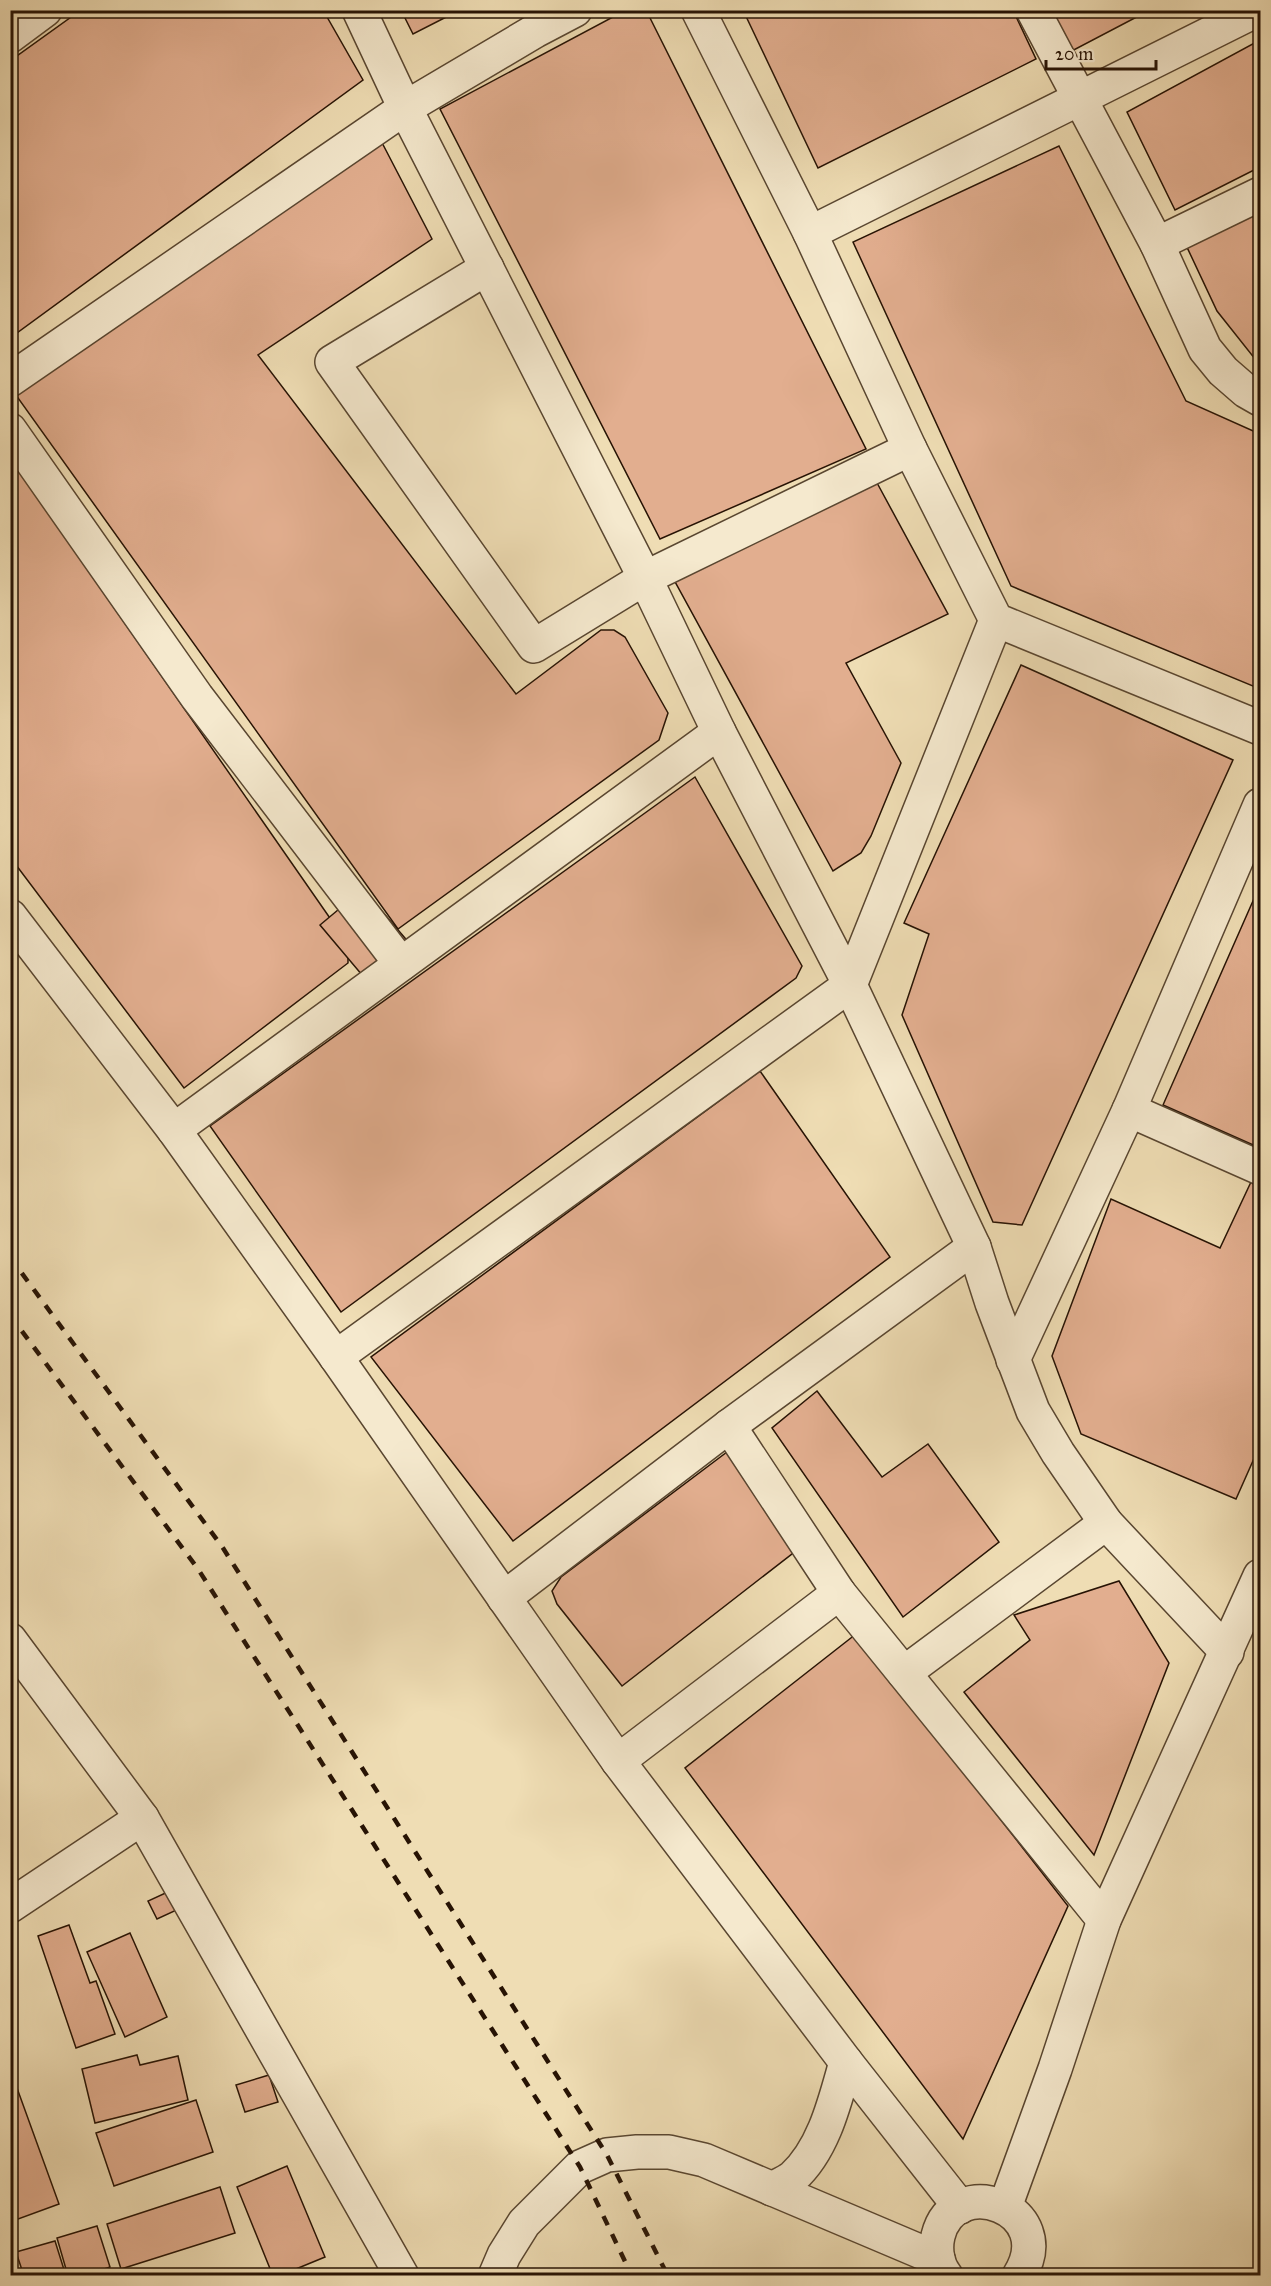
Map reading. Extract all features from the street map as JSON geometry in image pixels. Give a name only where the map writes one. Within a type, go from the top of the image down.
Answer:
[{"type":"street","points":[[10,36],[45,10]]},
{"type":"street","points":[[359,10],[405,108],[645,578],[719,732],[849,985],[974,1247],[1033,1411],[1058,1453],[1106,1522],[1227,1652]]},
{"type":"street","points":[[10,380],[405,108],[575,10]]},
{"type":"street","points":[[698,10],[810,233],[910,449],[996,620],[1260,728]]},
{"type":"street","points":[[1033,10],[1157,244],[1205,350],[1223,371],[1246,391],[1260,399]]},
{"type":"street","points":[[810,233],[1257,10]]},
{"type":"street","points":[[1157,244],[1260,194]]},
{"type":"street","points":[[487,268],[332,362],[534,646],[645,578],[910,449]]},
{"type":"street","points":[[10,430],[198,697],[401,964]]},
{"type":"street","points":[[336,1357],[849,985],[996,620]]},
{"type":"street","points":[[174,1130],[719,732]]},
{"type":"street","points":[[1013,1360],[1129,1110],[1260,805]]},
{"type":"street","points":[[10,916],[174,1130],[336,1357],[618,1761],[846,2062],[960,2207]]},
{"type":"street","points":[[1129,1110],[1260,1168]]},
{"type":"street","points":[[504,1598],[729,1426],[974,1247]]},
{"type":"street","points":[[729,1426],[839,1593],[1104,1920]]},
{"type":"street","points":[[904,1673],[1106,1522]]},
{"type":"street","points":[[1005,2207],[1104,1920],[1260,1576]]},
{"type":"street","points":[[618,1761],[839,1593]]},
{"type":"street","points":[[10,1640],[142,1818],[402,2276]]},
{"type":"street","points":[[10,1906],[142,1818]]},
{"type":"street","points":[[772,2189],[792,2178],[809,2158],[833,2107],[846,2062]]},
{"type":"street","points":[[495,2276],[504,2255],[524,2223],[580,2167],[607,2155],[669,2152],[704,2160],[942,2267]]},
{"type":"street","points":[[942,2267],[937,2244],[940,2229],[948,2216],[960,2207],[990,2202],[1005,2207],[1018,2216],[1026,2230],[1029,2245],[1027,2260],[1019,2276]]},
{"type":"building","points":[[81,10],[323,10],[363,80],[10,338],[10,61]]},
{"type":"building","points":[[401,10],[460,10],[413,34]]},
{"type":"building","points":[[626,10],[646,10],[866,449],[660,539],[440,109]]},
{"type":"building","points":[[743,10],[1013,10],[1036,59],[818,168]]},
{"type":"building","points":[[1047,10],[1150,10],[1068,53]]},
{"type":"building","points":[[1260,40],[1260,167],[1175,210],[1127,112]]},
{"type":"building","points":[[378,135],[432,239],[258,355],[516,694],[601,630],[614,630],[625,637],[668,713],[659,740],[398,929],[13,391]]},
{"type":"building","points":[[1059,146],[1186,401],[1260,434],[1260,689],[1011,586],[853,242]]},
{"type":"building","points":[[1260,208],[1260,361],[1255,359],[1217,311],[1185,243]]},
{"type":"building","points":[[10,458],[348,944],[348,963],[184,1088],[10,857]]},
{"type":"building","points":[[876,481],[948,614],[846,663],[901,763],[871,836],[861,853],[833,871],[673,578]]},
{"type":"building","points":[[1021,665],[1233,760],[1022,1225],[993,1222],[902,1015],[929,934],[904,923]]},
{"type":"building","points":[[695,777],[802,966],[796,978],[341,1312],[210,1126]]},
{"type":"building","points":[[1260,885],[1260,1148],[1163,1105]]},
{"type":"building","points":[[363,889],[416,951],[373,988],[320,925]]},
{"type":"building","points":[[760,1071],[890,1257],[513,1541],[371,1357]]},
{"type":"building","points":[[1251,1182],[1260,1186],[1260,1445],[1236,1499],[1081,1434],[1052,1356],[1111,1199],[1220,1248]]},
{"type":"building","points":[[817,1391],[882,1477],[928,1444],[999,1542],[903,1617],[772,1428]]},
{"type":"building","points":[[727,1452],[797,1550],[622,1686],[557,1604],[552,1591],[561,1577]]},
{"type":"building","points":[[1119,1581],[1169,1663],[1094,1855],[964,1692],[1030,1640],[1014,1615]]},
{"type":"building","points":[[856,1634],[1068,1906],[963,2139],[685,1768]]},
{"type":"building","points":[[172,1890],[181,1908],[157,1919],[148,1901]]},
{"type":"building","points":[[69,1925],[90,1983],[96,1981],[115,2034],[76,2048],[38,1936]]},
{"type":"building","points":[[130,1933],[167,2017],[125,2037],[87,1952]]},
{"type":"building","points":[[137,2055],[140,2065],[178,2056],[188,2100],[95,2123],[82,2069]]},
{"type":"building","points":[[269,2075],[278,2102],[245,2112],[236,2085]]},
{"type":"building","points":[[13,2077],[59,2204],[10,2222],[10,2078]]},
{"type":"building","points":[[196,2100],[213,2152],[114,2186],[96,2133]]},
{"type":"building","points":[[287,2166],[325,2257],[279,2276],[273,2276],[237,2187]]},
{"type":"building","points":[[220,2187],[235,2233],[121,2269],[107,2224]]},
{"type":"building","points":[[97,2226],[110,2267],[84,2276],[68,2276],[57,2238]]},
{"type":"building","points":[[55,2241],[66,2276],[24,2276],[16,2252]]},
{"type":"railway","points":[[10,1257],[223,1548],[607,2155],[668,2276]]},
{"type":"railway","points":[[10,1315],[198,1569],[580,2167],[632,2276]]}]
